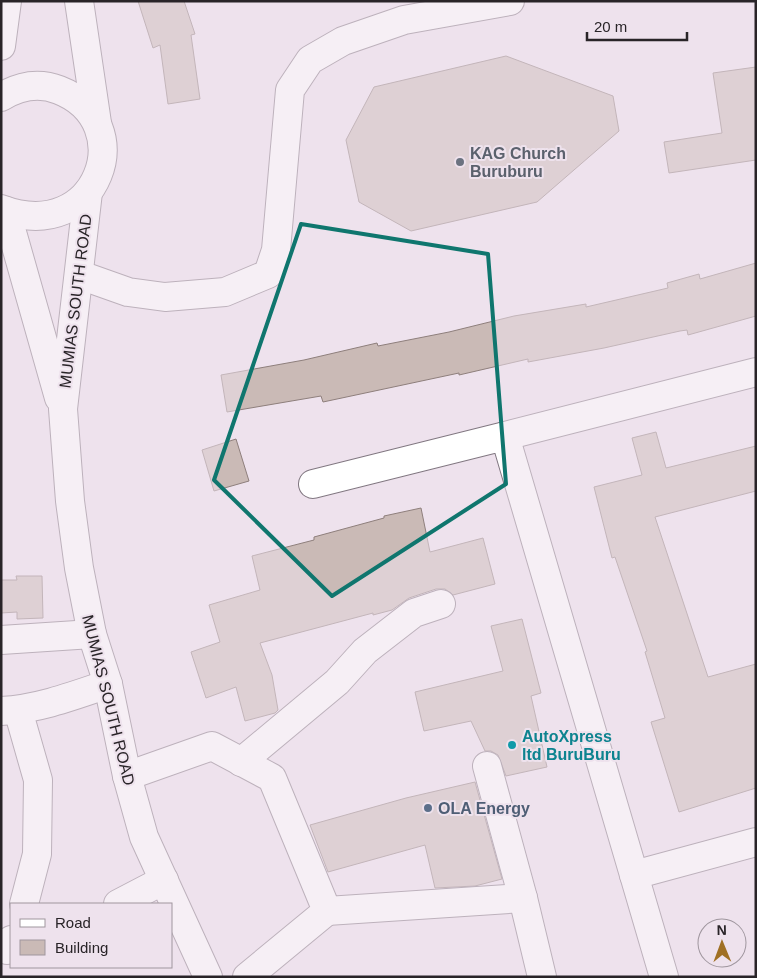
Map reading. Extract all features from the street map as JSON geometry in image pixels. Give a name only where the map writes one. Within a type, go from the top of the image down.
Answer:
[{"type":"street","points":[[1,46],[7,1]]},
{"type":"street","points":[[3,209],[28,216],[50,216],[71,208],[88,192],[100,171],[103,147],[97,124],[79,1]]},
{"type":"street","points":[[80,275],[128,292],[165,297],[225,292],[268,274],[276,250],[290,90],[310,60],[343,41],[404,20],[510,1]]},
{"type":"street","points":[[1,97],[11,91],[30,86],[51,87],[70,94],[86,107],[97,124]]},
{"type":"street","name":"MUMIAS SOUTH ROAD","points":[[88,192],[80,275],[63,409],[70,501],[92,634],[108,684],[127,776],[144,837],[208,977]]},
{"type":"street","name":"MUMIAS SOUTH ROAD","points":[[3,209],[63,409]]},
{"type":"street","points":[[313,484],[756,372]]},
{"type":"street","points":[[505,436],[664,977]]},
{"type":"street","points":[[241,762],[337,682],[365,651],[414,613],[441,604]]},
{"type":"street","points":[[1,640],[92,634]]},
{"type":"street","points":[[24,903],[38,854],[38,780],[10,711],[52,702],[108,684]]},
{"type":"street","points":[[127,776],[212,746],[272,778],[327,911]]},
{"type":"street","points":[[487,766],[523,898],[542,977]]},
{"type":"street","points":[[634,876],[756,842]]},
{"type":"street","points":[[120,903],[164,880]]},
{"type":"street","points":[[247,977],[327,911],[523,898]]},
{"type":"highlighted area","points":[[301,224],[488,254],[506,484],[332,596],[214,480]]},
{"type":"building","points":[[138,1],[184,1],[195,34],[191,35],[200,99],[168,104],[160,45],[153,48]]},
{"type":"building","points":[[506,56],[613,96],[619,131],[537,202],[411,231],[359,202],[346,140],[374,87]]},
{"type":"building","points":[[756,67],[756,160],[669,173],[664,142],[722,133],[713,73]]},
{"type":"building","points":[[756,263],[756,316],[688,335],[687,330],[680,331],[528,362],[528,359],[323,402],[321,396],[227,412],[221,375],[304,360],[377,343],[378,346],[449,332],[514,316],[586,304],[586,307],[668,288],[667,283],[699,274],[700,279]]},
{"type":"building","points":[[656,432],[666,468],[756,446],[756,491],[655,517],[708,677],[756,664],[756,788],[679,812],[651,722],[665,718],[645,652],[647,651],[615,557],[612,558],[594,487],[642,475],[632,438]]},
{"type":"building","points":[[236,439],[249,481],[214,491],[202,450]]},
{"type":"building","points":[[421,508],[430,552],[483,538],[495,584],[453,595],[445,589],[436,589],[409,598],[392,610],[373,615],[373,613],[260,643],[272,675],[278,710],[275,713],[245,721],[236,687],[206,698],[191,652],[220,642],[209,605],[260,590],[252,556],[314,540],[314,537],[384,518],[384,516]]},
{"type":"building","points":[[16,576],[42,576],[43,618],[17,619],[17,612],[1,613],[1,580],[17,580]]},
{"type":"building","points":[[522,619],[541,693],[531,696],[547,767],[506,776],[498,755],[491,751],[485,751],[471,721],[424,731],[415,692],[503,671],[491,626]]},
{"type":"building","points":[[475,782],[502,879],[475,886],[435,888],[425,845],[328,872],[310,825],[406,798]]},
{"type":"place","name":"KAG Church Buruburu","points":[[460,162]]},
{"type":"place","name":"AutoXpress ltd BuruBuru","points":[[512,745]]},
{"type":"place","name":"OLA Energy","points":[[428,808]]}]
